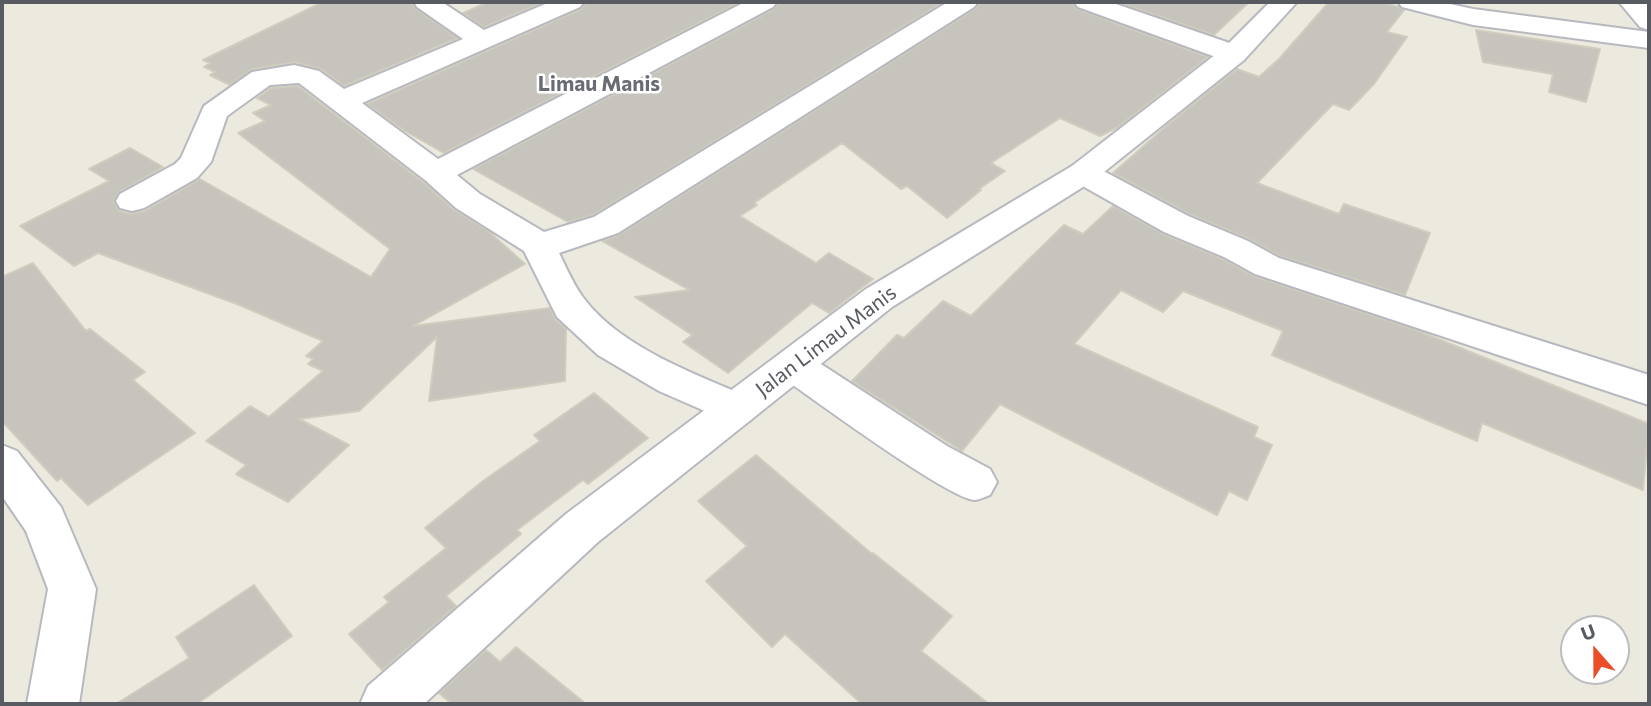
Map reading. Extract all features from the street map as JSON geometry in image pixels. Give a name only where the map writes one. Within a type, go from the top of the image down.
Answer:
[{"type":"street","points":[[426,2],[482,40]]},
{"type":"street","points":[[341,101],[571,2]]},
{"type":"street","points":[[436,173],[764,2]]},
{"type":"street","points":[[538,244],[557,242],[606,225],[965,2]]},
{"type":"street","points":[[1087,2],[1234,54]]},
{"type":"street","name":"Jalan Limau Manis","points":[[397,701],[582,528],[879,298],[1083,173],[1234,54],[1284,2]]},
{"type":"street","points":[[1411,2],[1473,17],[1649,40]]},
{"type":"street","points":[[1631,2],[1649,22]]},
{"type":"street","points":[[132,201],[186,171],[195,162],[214,112],[262,78],[294,72],[309,77],[436,173],[468,201],[538,244],[574,313],[617,349],[667,378],[737,409]]},
{"type":"street","points":[[1083,173],[1176,224],[1236,249],[1267,266],[1649,390]]},
{"type":"street","points":[[793,365],[932,458],[975,482]]},
{"type":"street","points":[[2,463],[45,521],[72,589],[53,704]]},
{"type":"building","points":[[323,2],[410,2],[458,38],[344,86],[321,69],[295,62],[252,69],[230,85],[210,75],[215,72],[204,67],[210,63],[203,60]]},
{"type":"building","points":[[489,2],[544,2],[484,27],[463,13]]},
{"type":"building","points":[[587,2],[740,2],[444,153],[405,131],[367,104],[581,9]]},
{"type":"building","points":[[780,2],[943,2],[593,215],[568,222],[473,169],[774,9]]},
{"type":"building","points":[[981,2],[1071,2],[1077,9],[1208,57],[1118,127],[1100,136],[1060,118],[991,163],[1005,171],[979,189],[981,190],[947,218],[907,186],[901,189],[842,143],[754,203],[757,205],[740,216],[816,263],[829,253],[873,279],[829,313],[812,303],[728,373],[683,342],[692,335],[635,297],[689,290],[602,241],[619,235],[975,9]]},
{"type":"building","points":[[1117,2],[1249,2],[1214,35]]},
{"type":"building","points":[[1329,2],[1379,2],[1399,7],[1404,10],[1387,32],[1407,37],[1374,84],[1349,110],[1333,104],[1257,183],[1339,214],[1344,204],[1430,233],[1405,295],[1280,256],[1249,239],[1189,214],[1113,173],[1237,69],[1259,77],[1279,59]]},
{"type":"building","points":[[1476,30],[1600,49],[1586,102],[1549,92],[1553,74],[1483,62]]},
{"type":"building","points":[[298,86],[423,182],[454,210],[487,230],[525,264],[413,326],[550,308],[555,319],[566,329],[565,381],[429,401],[437,337],[359,411],[299,419],[349,445],[288,502],[236,474],[246,465],[206,441],[250,406],[269,417],[323,371],[308,364],[313,359],[306,356],[323,341],[237,304],[98,253],[74,266],[20,226],[109,181],[89,169],[130,148],[163,167],[119,192],[114,202],[119,211],[131,214],[145,211],[200,179],[371,277],[390,249],[238,133],[265,121],[253,113],[271,105],[257,98],[271,88]]},
{"type":"building","points":[[1113,206],[1163,234],[1223,259],[1254,276],[1416,330],[1649,424],[1643,490],[1482,423],[1477,441],[1272,355],[1283,331],[1183,291],[1163,312],[1121,290],[1074,344],[1258,427],[1254,437],[1272,445],[1247,500],[1229,491],[1217,515],[1000,404],[962,451],[852,381],[897,335],[904,338],[943,301],[971,316],[1064,225],[1083,234]]},
{"type":"building","points":[[33,263],[86,331],[90,329],[145,372],[133,380],[195,433],[88,505],[61,478],[57,481],[2,421],[2,277]]},
{"type":"building","points":[[594,393],[648,438],[588,484],[583,480],[517,530],[521,534],[446,596],[456,606],[382,670],[349,634],[389,602],[384,597],[446,548],[425,528],[483,481],[540,441],[534,435]]},
{"type":"building","points":[[756,455],[872,554],[952,616],[921,651],[989,704],[862,704],[785,634],[772,647],[706,581],[747,546],[698,501]]},
{"type":"building","points":[[254,585],[292,636],[197,704],[116,704],[189,658],[176,637]]},
{"type":"building","points":[[516,647],[586,704],[452,704],[439,693],[486,650],[500,662]]},
{"type":"district","name":"Limau Manis","points":[[599,84]]}]
